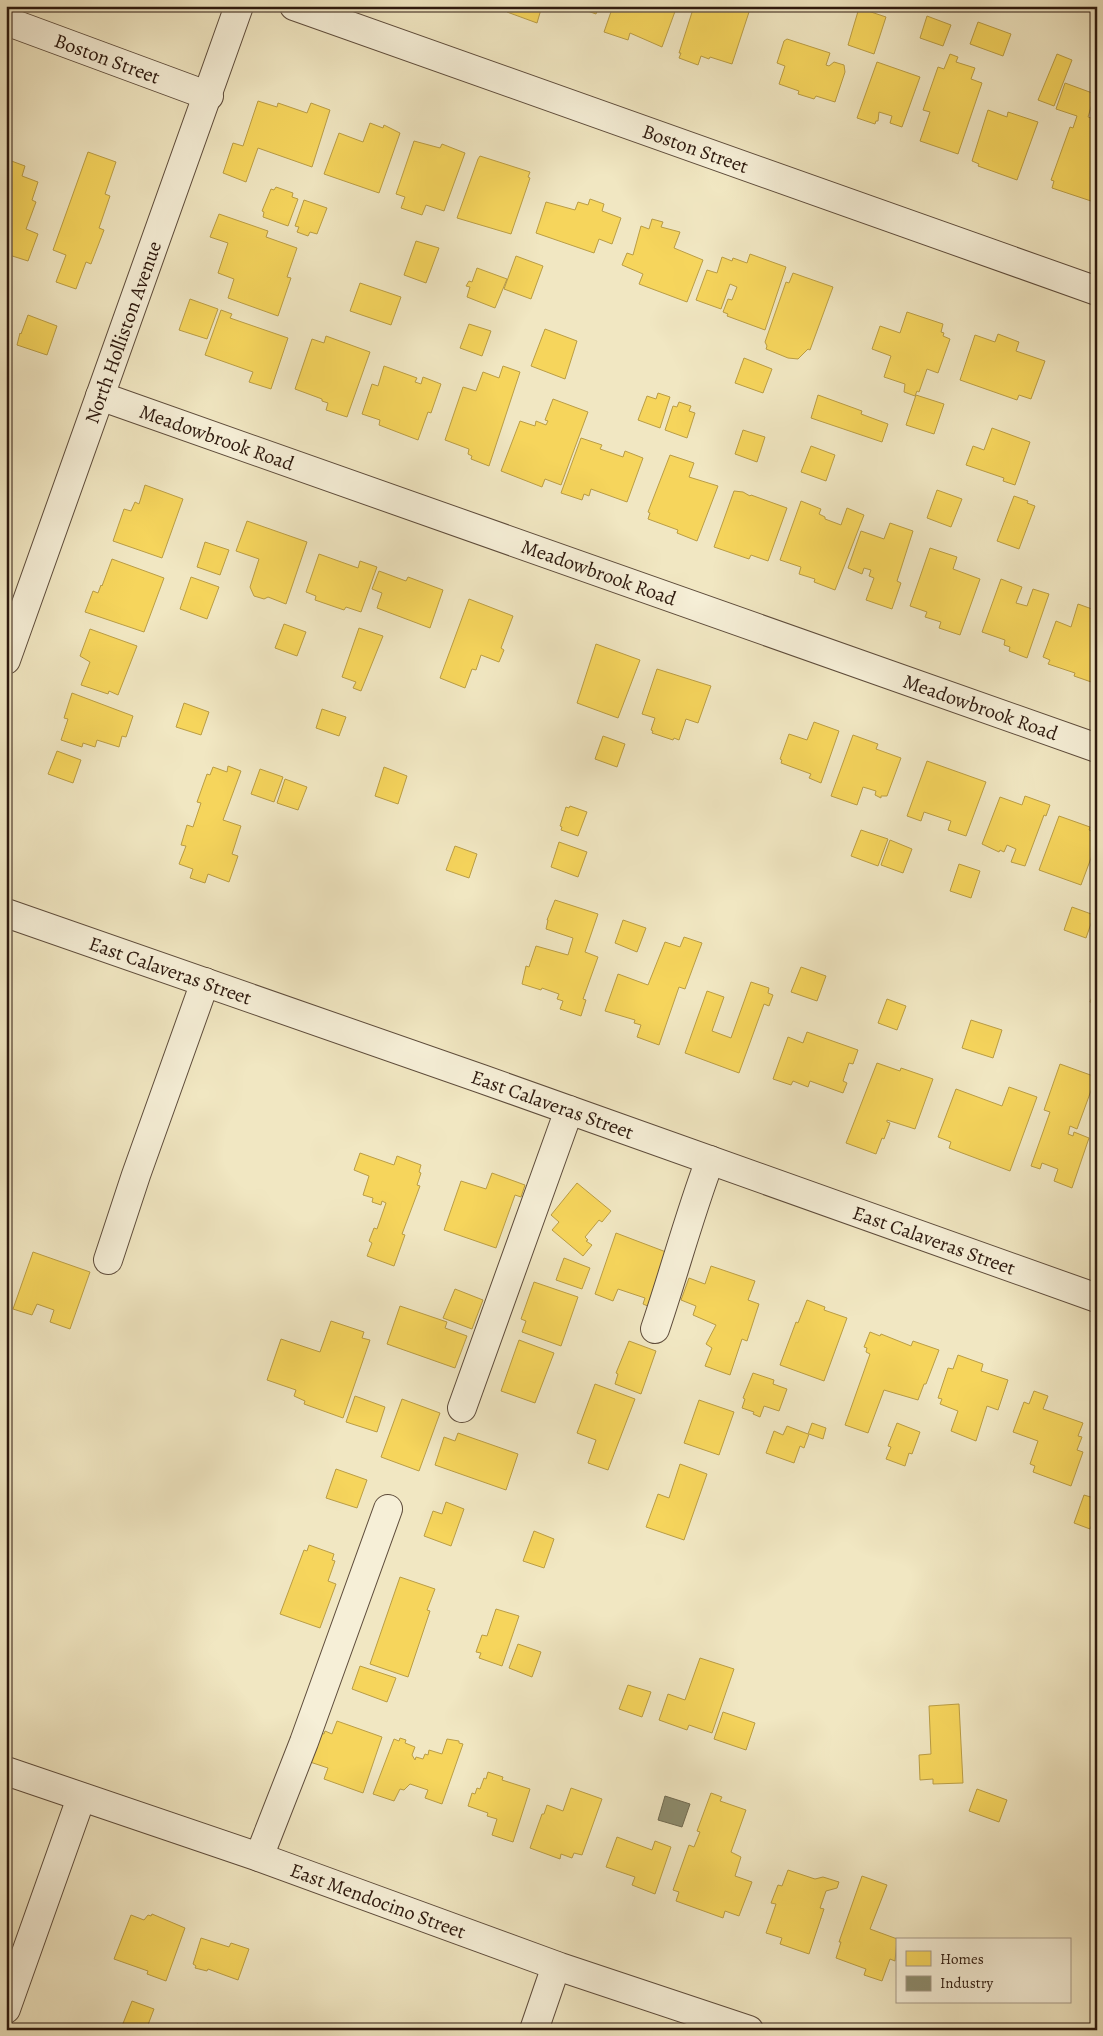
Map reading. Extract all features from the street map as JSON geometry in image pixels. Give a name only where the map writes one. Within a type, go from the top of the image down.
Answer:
[{"type":"street","name":"North Holliston Avenue","points":[[6,660],[209,96],[239,6]]},
{"type":"street","name":"Boston Street","points":[[294,6],[1097,291]]},
{"type":"street","name":"Boston Street","points":[[6,21],[209,96]]},
{"type":"street","name":"Meadowbrook Road","points":[[100,396],[1097,748]]},
{"type":"street","name":"East Calaveras Street","points":[[6,913],[569,1110],[1097,1298]]},
{"type":"street","points":[[108,1260],[136,1174],[205,982]]},
{"type":"street","points":[[462,1408],[569,1110]]},
{"type":"street","points":[[655,1330],[674,1275],[693,1204],[710,1160]]},
{"type":"street","points":[[259,1857],[304,1742],[388,1509]]},
{"type":"street","name":"East Mendocino Street","points":[[6,1771],[259,1857],[556,1966],[749,2030]]},
{"type":"street","points":[[6,2009],[81,1798]]},
{"type":"street","points":[[534,2030],[556,1966]]},
{"type":"building: Homes","points":[[509,6],[542,6],[537,23],[507,12]]},
{"type":"building: Homes","points":[[574,6],[599,6],[596,14]]},
{"type":"building: Homes","points":[[613,6],[677,6],[662,47],[630,33],[628,40],[604,32]]},
{"type":"building: Homes","points":[[694,6],[732,6],[749,12],[732,64],[701,56],[698,65],[679,58]]},
{"type":"building: Homes","points":[[859,8],[886,17],[874,54],[848,45]]},
{"type":"building: Homes","points":[[927,16],[951,25],[943,46],[920,38]]},
{"type":"building: Homes","points":[[978,22],[1011,34],[1003,56],[970,44]]},
{"type":"building: Homes","points":[[787,39],[830,53],[826,65],[829,66],[834,62],[844,65],[845,72],[835,102],[816,96],[814,99],[798,94],[799,91],[779,84],[785,66],[777,63],[784,41]]},
{"type":"building: Homes","points":[[950,54],[958,57],[956,62],[975,68],[971,79],[982,83],[958,154],[920,141],[930,112],[923,110],[938,67],[944,69]]},
{"type":"building: Homes","points":[[1057,54],[1072,60],[1054,106],[1038,100]]},
{"type":"building: Homes","points":[[877,62],[920,77],[902,127],[890,123],[892,116],[879,112],[878,121],[875,124],[857,118]]},
{"type":"building: Homes","points":[[1065,83],[1095,94],[1088,117],[1097,120],[1097,203],[1052,188],[1054,181],[1051,180],[1070,127],[1073,128],[1077,116],[1056,109]]},
{"type":"building: Homes","points":[[258,101],[277,107],[278,103],[307,113],[311,103],[330,110],[312,167],[258,148],[246,182],[223,173],[233,143],[243,146]]},
{"type":"building: Homes","points":[[988,110],[1007,117],[1008,112],[1038,122],[1017,180],[978,166],[979,164],[972,161]]},
{"type":"building: Homes","points":[[370,123],[383,128],[384,125],[400,133],[379,193],[324,174],[339,133],[363,142]]},
{"type":"building: Homes","points":[[414,141],[440,148],[442,144],[465,153],[444,211],[426,205],[422,215],[401,208],[405,197],[396,194]]},
{"type":"building: Homes","points":[[88,152],[116,162],[105,194],[110,196],[99,228],[104,230],[91,264],[86,262],[76,289],[56,282],[66,255],[53,250]]},
{"type":"building: Homes","points":[[480,156],[530,172],[528,177],[530,178],[511,234],[457,218]]},
{"type":"building: Homes","points":[[6,159],[25,166],[22,176],[38,182],[32,200],[36,202],[26,229],[38,234],[28,261],[6,254]]},
{"type":"building: Homes","points":[[276,187],[293,193],[292,197],[298,199],[288,226],[263,217],[264,212],[262,211],[271,189],[274,190]]},
{"type":"building: Homes","points":[[590,199],[604,204],[602,211],[621,218],[612,244],[599,239],[594,253],[536,233],[546,202],[575,210],[578,202],[588,205]]},
{"type":"building: Homes","points":[[304,200],[327,208],[317,234],[310,232],[308,236],[297,232],[299,227],[295,226]]},
{"type":"building: Homes","points":[[219,214],[268,231],[266,237],[297,248],[287,277],[291,278],[278,316],[228,298],[234,279],[218,273],[228,243],[210,237]]},
{"type":"building: Homes","points":[[652,219],[663,222],[661,227],[680,232],[674,248],[703,260],[687,302],[639,284],[643,274],[622,265],[627,253],[633,255],[641,226],[649,229]]},
{"type":"building: Homes","points":[[416,241],[439,248],[426,283],[404,275]]},
{"type":"building: Homes","points":[[750,254],[786,267],[765,330],[727,316],[728,314],[723,312],[728,299],[732,300],[737,287],[730,284],[721,309],[696,300],[707,270],[717,273],[722,257],[732,261],[733,258],[747,263]]},
{"type":"building: Homes","points":[[516,256],[543,266],[531,299],[504,289]]},
{"type":"building: Homes","points":[[477,268],[507,279],[495,308],[467,297],[470,287],[466,286],[469,281],[472,282]]},
{"type":"building: Homes","points":[[793,273],[833,287],[810,350],[808,349],[798,359],[788,358],[766,349],[765,342],[786,282],[789,283]]},
{"type":"building: Homes","points":[[360,283],[401,297],[391,325],[350,311]]},
{"type":"building: Homes","points":[[190,299],[218,309],[207,339],[179,330]]},
{"type":"building: Homes","points":[[221,310],[232,314],[230,318],[288,338],[271,389],[249,382],[253,372],[205,355]]},
{"type":"building: Homes","points":[[907,312],[943,324],[941,332],[944,333],[943,336],[950,339],[938,373],[927,369],[919,392],[917,391],[915,396],[904,392],[905,384],[884,377],[891,356],[872,349],[880,326],[900,333]]},
{"type":"building: Homes","points":[[28,315],[57,326],[47,355],[17,345]]},
{"type":"building: Homes","points":[[469,324],[491,331],[482,356],[460,348]]},
{"type":"building: Homes","points":[[545,329],[577,341],[565,379],[531,366]]},
{"type":"building: Homes","points":[[998,334],[1019,342],[1016,351],[1045,361],[1031,399],[1019,395],[1017,400],[960,380],[975,335],[995,342]]},
{"type":"building: Homes","points":[[326,336],[370,352],[347,417],[326,410],[328,403],[322,401],[322,399],[295,389],[312,339],[324,343]]},
{"type":"building: Homes","points":[[744,358],[772,369],[763,393],[735,383]]},
{"type":"building: Homes","points":[[384,366],[417,378],[415,382],[421,384],[423,377],[441,384],[431,413],[428,412],[418,440],[379,425],[380,420],[362,414],[372,384],[378,386]]},
{"type":"building: Homes","points":[[503,366],[520,372],[489,466],[471,459],[472,456],[468,454],[469,449],[445,440],[463,387],[476,391],[483,372],[499,378]]},
{"type":"building: Homes","points":[[658,393],[670,397],[660,428],[638,420],[647,396],[656,399]]},
{"type":"building: Homes","points":[[818,395],[862,411],[861,414],[888,424],[882,442],[811,418]]},
{"type":"building: Homes","points":[[916,395],[944,404],[934,434],[906,425]]},
{"type":"building: Homes","points":[[553,399],[588,412],[561,485],[545,479],[542,487],[501,471],[520,421],[535,426],[536,421],[546,425],[548,421],[545,420]]},
{"type":"building: Homes","points":[[679,402],[691,406],[689,411],[695,413],[687,438],[665,430],[673,406],[677,407]]},
{"type":"building: Homes","points":[[992,428],[1030,442],[1015,485],[1003,481],[1004,478],[966,465],[973,446],[984,450]]},
{"type":"building: Homes","points":[[743,430],[765,437],[757,462],[735,454]]},
{"type":"building: Homes","points":[[581,438],[602,445],[600,449],[623,457],[625,451],[643,458],[627,502],[591,489],[589,496],[584,494],[582,500],[561,493]]},
{"type":"building: Homes","points":[[811,446],[835,455],[826,481],[801,472]]},
{"type":"building: Homes","points":[[670,455],[694,463],[689,477],[718,486],[697,541],[677,533],[678,530],[648,519],[650,513],[648,512]]},
{"type":"building: Homes","points":[[145,485],[183,499],[162,558],[113,541],[124,509],[131,511],[135,502],[139,504]]},
{"type":"building: Homes","points":[[937,490],[962,499],[951,527],[927,518]]},
{"type":"building: Homes","points":[[734,491],[743,492],[787,508],[768,561],[751,555],[749,559],[714,547]]},
{"type":"building: Homes","points":[[1014,496],[1028,501],[1027,503],[1035,506],[1019,549],[997,541]]},
{"type":"building: Homes","points":[[801,501],[821,509],[819,514],[825,517],[825,519],[841,525],[847,508],[864,515],[835,590],[814,582],[815,579],[799,574],[801,567],[780,560]]},
{"type":"building: Homes","points":[[247,521],[307,542],[286,604],[268,597],[264,599],[254,596],[250,587],[259,559],[236,551]]},
{"type":"building: Homes","points":[[890,523],[913,531],[897,581],[901,583],[892,609],[866,600],[874,578],[869,576],[871,570],[864,568],[862,574],[848,568],[861,531],[884,539]]},
{"type":"building: Homes","points":[[205,542],[229,550],[220,575],[197,567]]},
{"type":"building: Homes","points":[[930,548],[957,557],[953,569],[980,579],[960,635],[939,628],[941,622],[925,617],[927,612],[910,606]]},
{"type":"building: Homes","points":[[319,554],[358,568],[360,561],[377,567],[361,612],[346,607],[344,610],[315,600],[316,596],[306,592]]},
{"type":"building: Homes","points":[[112,559],[164,578],[144,632],[85,612],[93,591],[98,593],[102,586]]},
{"type":"building: Homes","points":[[379,571],[406,581],[408,577],[443,590],[430,628],[377,608],[382,593],[372,589]]},
{"type":"building: Homes","points":[[191,577],[219,587],[207,619],[180,609]]},
{"type":"building: Homes","points":[[1001,579],[1022,587],[1016,603],[1027,606],[1033,589],[1049,594],[1027,658],[1009,651],[1010,647],[1004,645],[1005,640],[982,632]]},
{"type":"building: Homes","points":[[1096,596],[1097,684],[1074,676],[1075,673],[1048,664],[1050,660],[1043,657],[1056,621],[1071,627],[1078,604],[1092,609]]},
{"type":"building: Homes","points":[[469,599],[513,616],[501,648],[504,650],[499,662],[481,655],[476,670],[472,669],[465,688],[440,678]]},
{"type":"building: Homes","points":[[284,624],[306,632],[297,656],[275,648]]},
{"type":"building: Homes","points":[[359,628],[383,636],[361,691],[353,688],[356,682],[342,677]]},
{"type":"building: Homes","points":[[90,629],[137,646],[118,695],[109,691],[108,694],[81,685],[90,662],[80,656]]},
{"type":"building: Homes","points":[[596,644],[640,660],[618,718],[577,703]]},
{"type":"building: Homes","points":[[657,669],[711,686],[698,723],[686,719],[679,740],[674,738],[673,740],[652,733],[653,731],[651,730],[655,718],[642,714]]},
{"type":"building: Homes","points":[[72,693],[133,716],[126,737],[122,736],[119,747],[97,740],[95,747],[83,743],[82,747],[61,740],[68,719],[64,718]]},
{"type":"building: Homes","points":[[184,703],[209,712],[201,735],[176,727]]},
{"type":"building: Homes","points":[[322,709],[346,717],[339,736],[316,728]]},
{"type":"building: Homes","points":[[814,722],[839,731],[821,783],[809,778],[811,774],[781,763],[782,760],[780,759],[789,734],[807,740]]},
{"type":"building: Homes","points":[[853,735],[878,744],[876,749],[901,758],[887,796],[881,796],[881,798],[875,795],[876,791],[863,787],[857,805],[831,796]]},
{"type":"building: Homes","points":[[603,736],[625,744],[617,767],[595,759]]},
{"type":"building: Homes","points":[[57,751],[81,760],[73,783],[48,774]]},
{"type":"building: Homes","points":[[927,761],[986,782],[966,836],[948,830],[951,821],[924,812],[921,821],[907,816]]},
{"type":"building: Homes","points":[[228,766],[241,771],[223,820],[241,826],[232,854],[238,856],[229,882],[208,874],[205,883],[190,878],[193,869],[179,864],[186,846],[181,845],[187,825],[193,827],[201,803],[197,802],[207,774],[210,775],[213,767],[227,772]]},
{"type":"building: Homes","points":[[384,767],[407,776],[398,804],[375,796]]},
{"type":"building: Homes","points":[[260,769],[283,777],[274,802],[251,794]]},
{"type":"building: Homes","points":[[285,779],[307,787],[298,810],[277,803]]},
{"type":"building: Homes","points":[[1025,796],[1050,805],[1046,816],[1044,815],[1025,866],[1011,862],[1016,849],[1007,845],[1004,852],[1000,850],[999,852],[982,844],[1000,797],[1022,805]]},
{"type":"building: Homes","points":[[570,806],[587,812],[578,836],[561,830],[562,827],[560,826],[566,807],[569,808]]},
{"type":"building: Homes","points":[[1059,816],[1090,827],[1089,830],[1097,833],[1097,842],[1081,885],[1039,870]]},
{"type":"building: Homes","points":[[861,830],[888,839],[878,866],[851,856]]},
{"type":"building: Homes","points":[[890,840],[912,849],[903,873],[881,865]]},
{"type":"building: Homes","points":[[559,842],[587,852],[578,877],[551,867]]},
{"type":"building: Homes","points":[[455,846],[477,854],[469,878],[446,870]]},
{"type":"building: Homes","points":[[959,864],[980,871],[971,898],[950,891]]},
{"type":"building: Homes","points":[[555,900],[598,914],[585,952],[598,957],[583,999],[586,1000],[581,1016],[560,1009],[563,1001],[557,999],[559,994],[522,984],[526,966],[529,967],[536,946],[568,955],[573,938],[546,929],[547,920]]},
{"type":"building: Homes","points":[[1072,907],[1094,915],[1086,938],[1064,930]]},
{"type":"building: Homes","points":[[623,920],[646,928],[637,952],[615,943]]},
{"type":"building: Homes","points":[[684,937],[702,943],[685,989],[679,987],[659,1045],[637,1037],[641,1025],[634,1023],[635,1020],[605,1011],[618,974],[648,985],[665,942],[680,947]]},
{"type":"building: Homes","points":[[801,967],[826,976],[817,1001],[791,992]]},
{"type":"building: Homes","points":[[751,982],[769,988],[768,993],[773,995],[769,1006],[764,1004],[739,1073],[685,1053],[707,991],[724,997],[712,1031],[731,1038]]},
{"type":"building: Homes","points":[[1097,983],[1097,1005],[1090,1002]]},
{"type":"building: Homes","points":[[887,999],[906,1006],[897,1030],[878,1023]]},
{"type":"building: Homes","points":[[971,1020],[1002,1030],[993,1058],[962,1048]]},
{"type":"building: Homes","points":[[807,1032],[858,1050],[853,1064],[849,1063],[843,1081],[847,1083],[843,1093],[810,1081],[808,1087],[793,1081],[791,1085],[773,1079],[788,1037],[803,1043]]},
{"type":"building: Homes","points":[[877,1063],[900,1071],[901,1068],[933,1079],[915,1129],[887,1120],[890,1123],[876,1154],[846,1143]]},
{"type":"building: Homes","points":[[1060,1064],[1096,1077],[1077,1129],[1070,1126],[1068,1134],[1073,1136],[1074,1132],[1089,1138],[1072,1188],[1054,1181],[1058,1169],[1042,1163],[1040,1169],[1031,1166],[1050,1112],[1044,1110]]},
{"type":"building: Homes","points":[[1009,1087],[1037,1097],[1010,1171],[949,1148],[951,1142],[938,1137],[956,1089],[1002,1106]]},
{"type":"building: Homes","points":[[360,1153],[394,1165],[397,1156],[421,1165],[419,1172],[421,1173],[417,1185],[420,1186],[402,1234],[405,1235],[394,1266],[367,1256],[372,1243],[369,1241],[374,1228],[377,1229],[386,1203],[382,1201],[381,1205],[372,1202],[373,1198],[363,1195],[369,1176],[354,1170]]},
{"type":"building: Homes","points":[[492,1173],[525,1185],[521,1197],[515,1195],[496,1248],[444,1230],[461,1181],[486,1189]]},
{"type":"building: Homes","points":[[577,1183],[611,1211],[602,1222],[599,1220],[585,1237],[588,1240],[586,1241],[592,1245],[583,1256],[552,1230],[559,1222],[551,1215]]},
{"type":"building: Homes","points":[[616,1233],[666,1252],[650,1307],[643,1304],[645,1298],[618,1289],[613,1301],[595,1294]]},
{"type":"building: Homes","points":[[33,1252],[90,1272],[70,1329],[50,1322],[54,1310],[37,1304],[32,1315],[13,1309]]},
{"type":"building: Homes","points":[[564,1258],[590,1268],[582,1289],[556,1280]]},
{"type":"building: Homes","points":[[711,1266],[755,1281],[748,1300],[759,1304],[747,1341],[742,1339],[730,1375],[705,1366],[712,1348],[706,1344],[716,1325],[693,1315],[696,1306],[681,1300],[689,1278],[705,1284]]},
{"type":"building: Homes","points":[[534,1282],[578,1297],[561,1346],[522,1332],[526,1321],[521,1319]]},
{"type":"building: Homes","points":[[455,1289],[483,1300],[472,1329],[443,1318]]},
{"type":"building: Homes","points":[[807,1300],[825,1307],[824,1310],[847,1318],[824,1381],[780,1365],[796,1322],[798,1323]]},
{"type":"building: Homes","points":[[400,1306],[447,1322],[445,1328],[467,1336],[455,1368],[387,1344]]},
{"type":"building: Homes","points":[[331,1321],[364,1332],[362,1338],[370,1340],[343,1418],[304,1404],[305,1401],[294,1396],[296,1390],[267,1380],[281,1339],[320,1352]]},
{"type":"building: Homes","points":[[870,1332],[880,1336],[881,1334],[911,1346],[913,1341],[939,1350],[918,1400],[884,1390],[868,1433],[845,1425],[870,1354],[866,1352],[867,1348],[864,1347]]},
{"type":"building: Homes","points":[[519,1340],[554,1353],[535,1403],[501,1391]]},
{"type":"building: Homes","points":[[629,1341],[656,1351],[641,1394],[615,1384],[618,1374],[616,1373]]},
{"type":"building: Homes","points":[[958,1355],[983,1364],[981,1371],[1008,1380],[998,1410],[987,1406],[976,1441],[951,1431],[958,1411],[940,1404],[942,1399],[938,1398],[948,1368],[953,1369]]},
{"type":"building: Homes","points":[[753,1373],[774,1380],[773,1384],[787,1389],[779,1411],[764,1406],[760,1417],[753,1414],[754,1412],[742,1408],[745,1399],[743,1398]]},
{"type":"building: Homes","points":[[595,1384],[635,1399],[608,1470],[588,1463],[596,1440],[577,1433]]},
{"type":"building: Homes","points":[[1034,1391],[1048,1396],[1043,1409],[1083,1423],[1078,1436],[1082,1437],[1077,1450],[1083,1452],[1071,1486],[1033,1472],[1035,1466],[1030,1464],[1038,1441],[1013,1432],[1024,1402],[1029,1404]]},
{"type":"building: Homes","points":[[355,1396],[385,1407],[377,1432],[346,1422]]},
{"type":"building: Homes","points":[[402,1399],[440,1413],[419,1471],[381,1457]]},
{"type":"building: Homes","points":[[699,1400],[734,1412],[719,1455],[684,1443]]},
{"type":"building: Homes","points":[[812,1423],[826,1428],[823,1439],[809,1434],[804,1448],[800,1446],[794,1463],[766,1453],[774,1431],[783,1435],[787,1426],[808,1434]]},
{"type":"building: Homes","points":[[897,1423],[920,1432],[912,1454],[909,1453],[905,1466],[886,1459],[891,1447],[888,1446]]},
{"type":"building: Homes","points":[[458,1433],[518,1454],[506,1490],[435,1465],[444,1437],[455,1441]]},
{"type":"building: Homes","points":[[680,1464],[707,1474],[684,1540],[646,1527],[658,1494],[669,1498]]},
{"type":"building: Homes","points":[[336,1469],[367,1480],[357,1508],[326,1498]]},
{"type":"building: Homes","points":[[1084,1495],[1097,1499],[1097,1512],[1090,1529],[1074,1523]]},
{"type":"building: Homes","points":[[446,1502],[464,1509],[451,1546],[424,1536],[433,1511],[442,1514]]},
{"type":"building: Homes","points":[[534,1531],[554,1539],[544,1568],[523,1561]]},
{"type":"building: Homes","points":[[309,1545],[334,1554],[332,1560],[335,1561],[328,1581],[336,1584],[320,1628],[280,1614],[304,1550],[307,1551]]},
{"type":"building: Homes","points":[[400,1577],[435,1589],[427,1610],[430,1611],[408,1677],[370,1664]]},
{"type":"building: Homes","points":[[496,1609],[519,1616],[502,1666],[479,1658],[481,1653],[476,1652],[482,1635],[487,1636]]},
{"type":"building: Homes","points":[[518,1644],[541,1652],[532,1677],[509,1668]]},
{"type":"building: Homes","points":[[700,1658],[734,1669],[712,1733],[689,1725],[687,1730],[659,1720],[668,1694],[685,1700]]},
{"type":"building: Homes","points":[[360,1666],[396,1678],[387,1702],[352,1689]]},
{"type":"building: Homes","points":[[628,1685],[651,1692],[642,1717],[619,1709]]},
{"type":"building: Homes","points":[[959,1704],[963,1783],[933,1784],[933,1779],[920,1780],[919,1755],[931,1754],[929,1706]]},
{"type":"building: Homes","points":[[723,1712],[755,1723],[746,1750],[714,1739]]},
{"type":"building: Homes","points":[[337,1721],[382,1737],[363,1793],[324,1779],[328,1768],[310,1762],[320,1733],[324,1734],[325,1731],[332,1734]]},
{"type":"building: Homes","points":[[400,1738],[406,1740],[405,1743],[415,1747],[412,1755],[415,1760],[416,1757],[423,1759],[425,1754],[428,1755],[429,1750],[442,1754],[447,1739],[459,1741],[459,1743],[463,1744],[442,1804],[425,1798],[428,1790],[410,1784],[404,1790],[400,1789],[394,1801],[373,1794],[394,1739],[399,1741]]},
{"type":"building: Homes","points":[[488,1772],[503,1777],[502,1780],[530,1789],[513,1842],[492,1835],[497,1819],[487,1816],[488,1813],[468,1806],[472,1793],[475,1794],[477,1788],[480,1789]]},
{"type":"building: Homes","points":[[571,1788],[602,1799],[582,1855],[574,1853],[572,1858],[561,1854],[560,1859],[530,1848],[547,1805],[563,1811]]},
{"type":"building: Homes","points":[[977,1789],[1007,1800],[999,1822],[969,1811]]},
{"type":"building: Homes","points":[[711,1793],[722,1797],[720,1801],[746,1810],[731,1852],[741,1857],[735,1876],[752,1882],[739,1916],[725,1911],[723,1918],[676,1901],[679,1892],[673,1890],[689,1845],[694,1847],[700,1832],[697,1831]]},
{"type":"building: Homes","points":[[617,1837],[652,1850],[655,1841],[671,1847],[655,1894],[632,1885],[635,1877],[606,1867]]},
{"type":"building: Homes","points":[[788,1870],[815,1879],[823,1877],[839,1882],[837,1888],[826,1891],[820,1908],[824,1909],[809,1954],[780,1944],[782,1938],[766,1933],[776,1904],[771,1903],[778,1885],[782,1886]]},
{"type":"building: Homes","points":[[862,1876],[887,1885],[870,1929],[896,1939],[895,1961],[890,1959],[882,1981],[864,1975],[866,1969],[836,1958],[841,1942],[839,1942]]},
{"type":"building: Homes","points":[[152,1914],[185,1928],[166,1981],[147,1974],[148,1971],[114,1959],[131,1915],[144,1920],[148,1915],[151,1916]]},
{"type":"building: Homes","points":[[201,1938],[229,1947],[231,1943],[249,1949],[238,1980],[208,1969],[207,1971],[195,1968],[196,1966],[193,1964]]},
{"type":"building: Homes","points":[[132,2001],[154,2009],[146,2030],[133,2030],[122,2026]]},
{"type":"building: Homes","points":[[197,2024],[212,2030],[195,2030]]},
{"type":"building: Industry","points":[[665,1796],[690,1804],[682,1827],[658,1820]]}]
